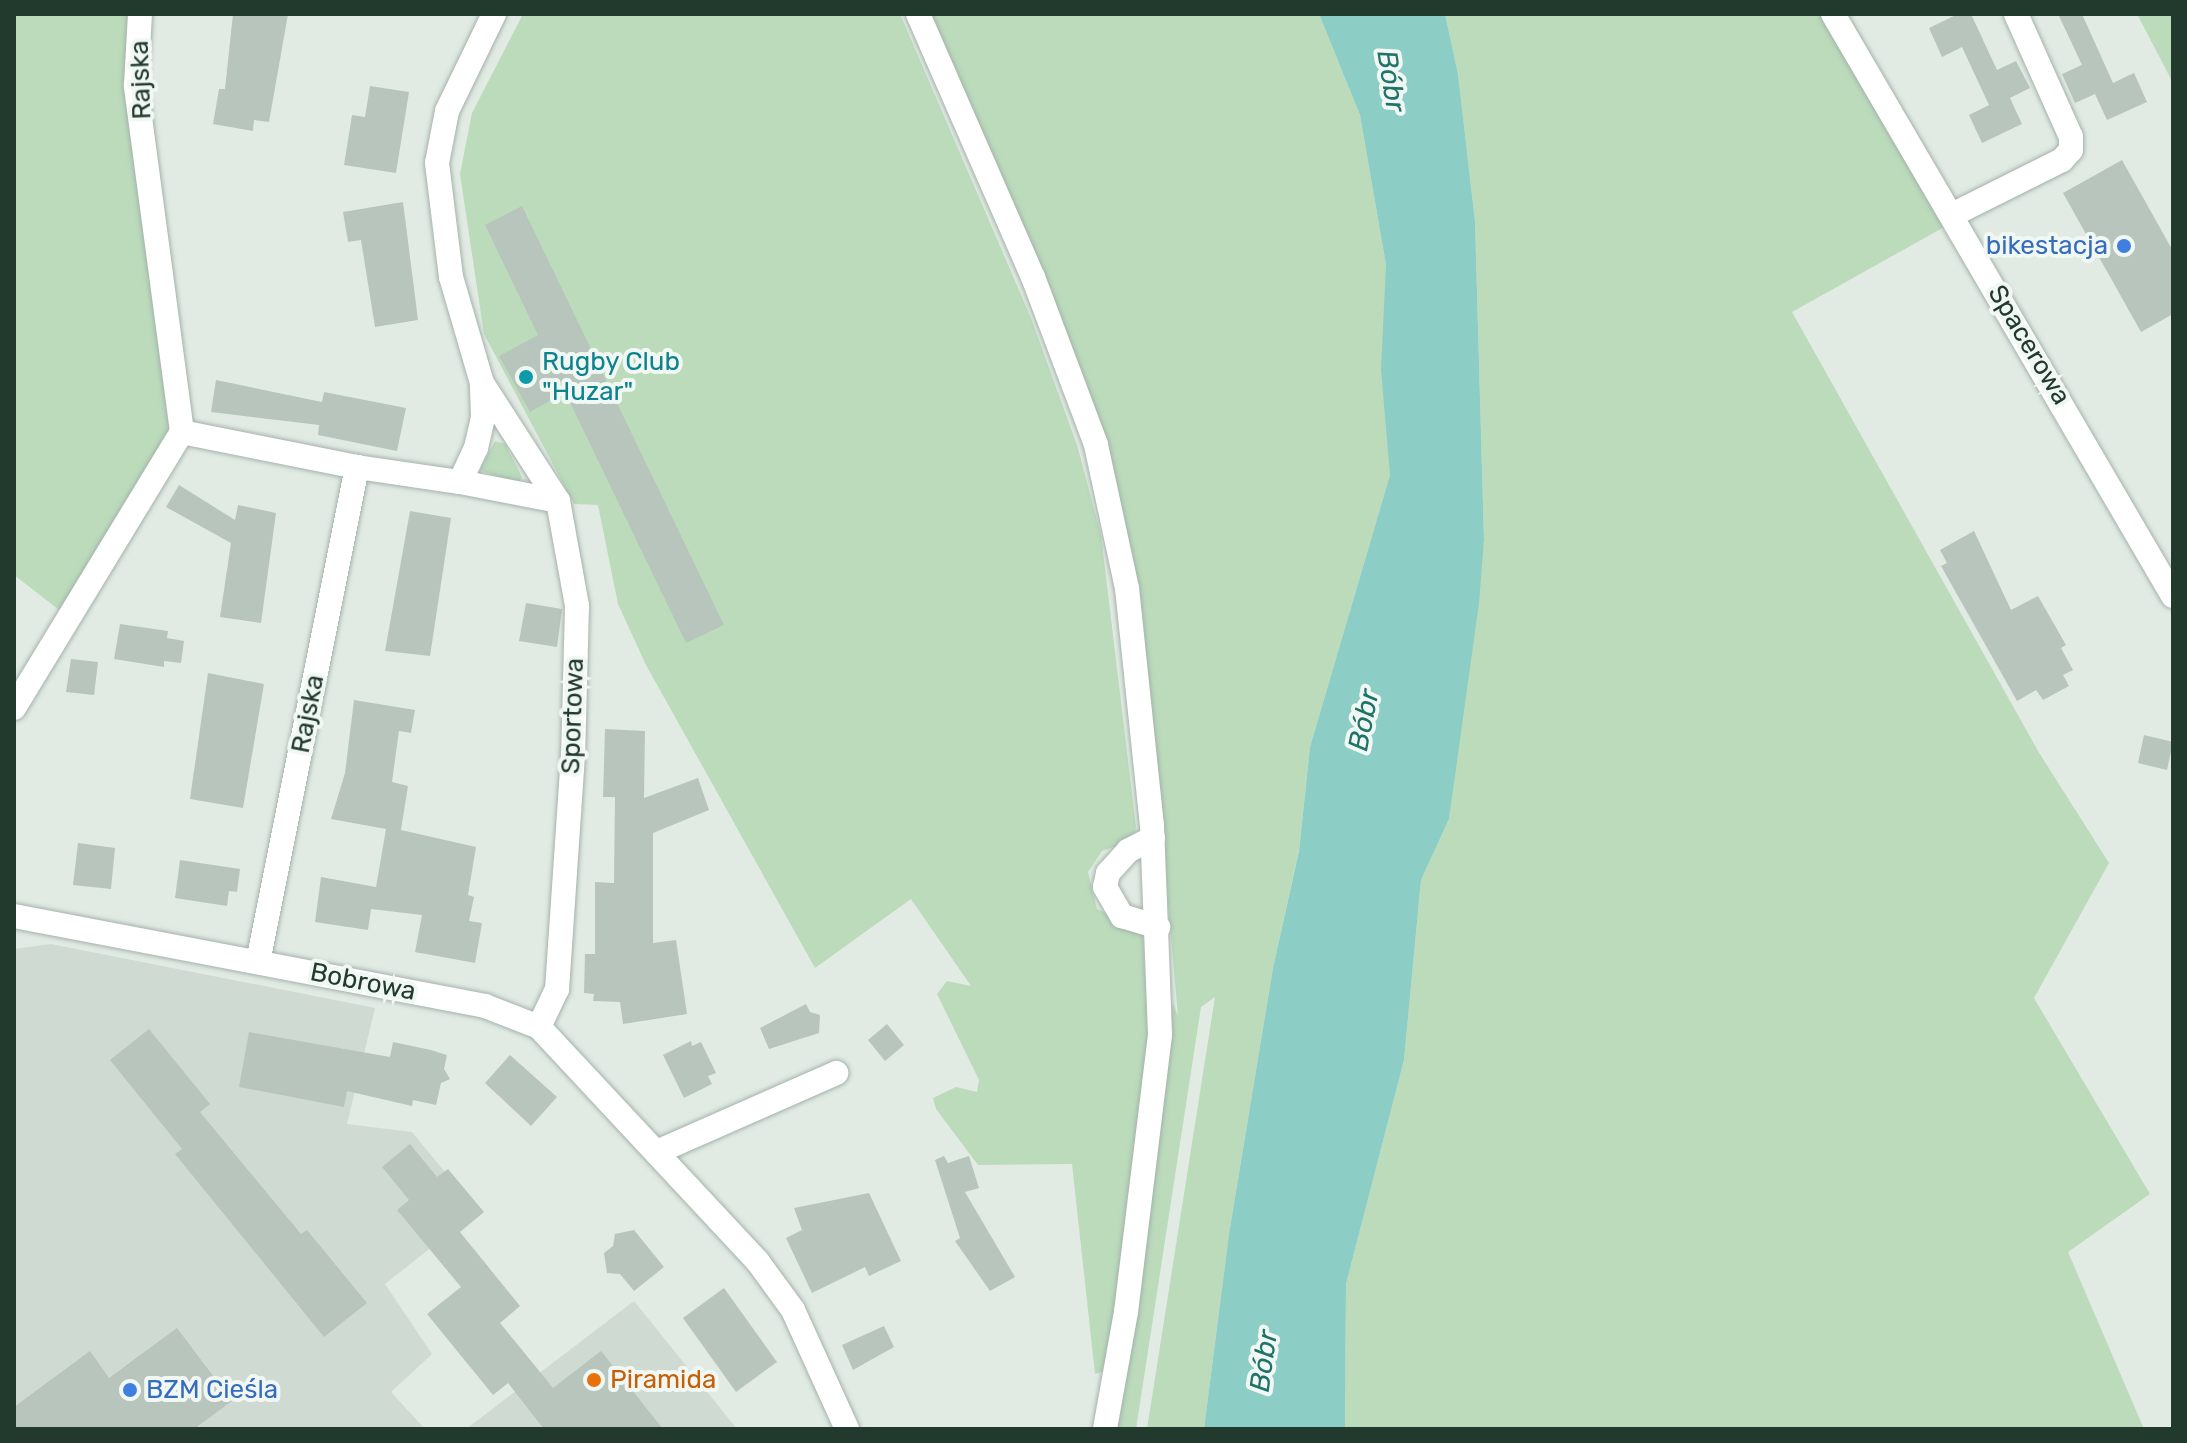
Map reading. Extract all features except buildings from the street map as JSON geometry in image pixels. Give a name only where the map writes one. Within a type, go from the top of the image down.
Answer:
[{"type":"street","name":"Rajska","points":[[140,14],[136,85],[182,432]]},
{"type":"street","points":[[494,14],[447,111],[437,163],[451,277],[482,383],[558,501]]},
{"type":"street","points":[[918,14],[1033,277],[1096,445],[1127,588],[1153,838],[1160,1035],[1126,1312],[1105,1429]]},
{"type":"street","name":"Spacerowa","points":[[1833,14],[2173,596]]},
{"type":"street","points":[[1952,215],[2062,160],[2071,150],[2071,137],[2016,14]]},
{"type":"street","points":[[460,482],[480,433],[482,383]]},
{"type":"street","points":[[14,708],[182,432],[357,467],[558,501]]},
{"type":"street","name":"Rajska","points":[[258,962],[357,467]]},
{"type":"street","name":"Sportowa","points":[[539,1027],[557,989],[573,755],[577,606],[558,501]]},
{"type":"street","points":[[1153,838],[1128,851],[1108,873],[1105,887],[1122,916],[1158,927]]},
{"type":"street","name":"Bobrowa","points":[[14,916],[485,1006],[539,1027],[758,1262],[793,1310],[847,1429]]},
{"type":"street","points":[[657,1152],[836,1073]]},
{"type":"shaded area","points":[[51,944],[375,1008],[347,1124],[412,1132],[477,1211],[385,1284],[432,1354],[391,1392],[425,1429],[14,1429],[14,949]]},
{"type":"shaded area","points":[[634,1301],[737,1429],[466,1429]]},
{"type":"green space","points":[[14,14],[140,14],[182,432],[67,616],[14,575]]},
{"type":"green space","name":"Rugby Club \"Huzar\"","points":[[523,14],[900,14],[1031,318],[1077,445],[1101,535],[1136,827],[1134,840],[1102,851],[1088,872],[1097,909],[1143,930],[1148,1038],[1128,1227],[1105,1371],[1095,1374],[1072,1164],[978,1165],[936,1109],[933,1098],[956,1087],[977,1092],[979,1080],[937,994],[947,981],[971,986],[911,899],[815,968],[646,665],[618,604],[598,505],[574,504],[484,334],[460,174],[472,113]]},
{"type":"green space","points":[[918,14],[1319,14],[1360,115],[1386,265],[1390,475],[1310,747],[1299,850],[1273,968],[1229,1234],[1204,1429],[1147,1429],[1215,997],[1201,1007],[1136,1429],[1117,1429],[1173,1003],[1178,1016],[1142,610],[1127,588],[1096,445]]},
{"type":"green space","points":[[1445,14],[1831,14],[1948,225],[1792,312],[2038,751],[2109,863],[2034,998],[2150,1194],[2068,1252],[2144,1429],[1345,1429],[1346,1284],[1404,1060],[1421,880],[1449,819],[1484,540],[1475,221],[1458,74]]},
{"type":"green space","points":[[2137,14],[2173,14],[2173,83]]},
{"type":"green space","points":[[495,441],[505,444],[522,477],[518,484],[480,470]]},
{"type":"water","name":"Bóbr","points":[[1319,14],[1445,14],[1458,74],[1475,221],[1484,540],[1479,603],[1449,819],[1421,880],[1404,1060],[1346,1284],[1345,1429],[1204,1429],[1229,1234],[1273,968],[1299,851],[1310,747],[1390,475],[1381,369],[1386,265],[1360,115]]},
{"type":"place","name":"bikestacja","points":[[2124,246]]},
{"type":"place","name":"Rugby Club \"Huzar\"","points":[[526,377]]},
{"type":"place","name":"Piramida","points":[[594,1380]]},
{"type":"place","name":"BZM Cieśla","points":[[130,1390]]}]
